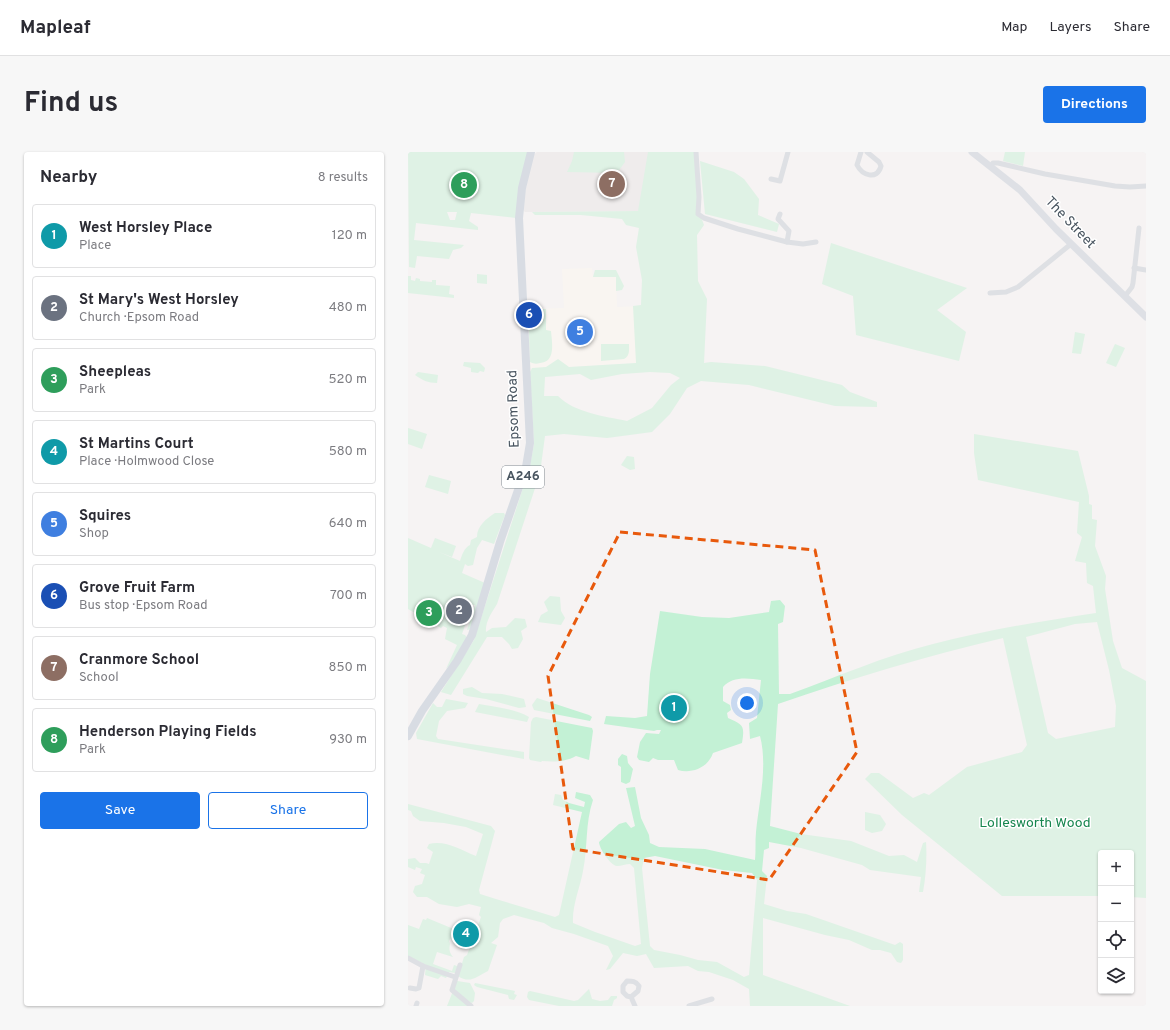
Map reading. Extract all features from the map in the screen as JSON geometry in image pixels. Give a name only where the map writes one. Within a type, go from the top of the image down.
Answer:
[{"type":"main road","name":"Epsom Road","points":[[408,736],[422,710],[457,661],[472,635],[500,542],[526,467],[530,443],[519,218],[523,181],[531,152]]},
{"type":"street","points":[[696,152],[699,197],[698,214],[704,218],[738,229],[787,242],[803,244],[816,242]]},
{"type":"street","points":[[771,179],[780,181],[788,152]]},
{"type":"street","points":[[861,152],[857,165],[860,170],[871,175],[876,174],[880,171],[881,166],[879,162],[867,152]]},
{"type":"street","name":"The Street","points":[[972,152],[991,166],[1028,198],[1071,244],[1146,317]]},
{"type":"street","points":[[991,166],[993,163],[998,163],[1045,174],[1123,187],[1146,186]]},
{"type":"street","points":[[780,214],[778,219],[788,231],[787,242]]},
{"type":"street","points":[[1125,296],[1132,287],[1139,228]]},
{"type":"street","points":[[990,293],[1006,292],[1018,287],[1071,244]]},
{"type":"street","points":[[1134,268],[1146,270]]},
{"type":"street","points":[[408,958],[424,966],[455,977]]},
{"type":"street","points":[[460,965],[452,990],[471,1006]]},
{"type":"street","points":[[410,988],[419,988],[424,966]]},
{"type":"street","points":[[631,997],[635,1006]]},
{"type":"street","points":[[689,1006],[712,999]]},
{"type":"highlighted area","points":[[620,532],[815,550],[857,752],[769,880],[573,849],[548,676]]},
{"type":"shaded area","points":[[537,152],[696,152],[638,211],[525,212],[522,209],[532,156]]},
{"type":"shaded area","points":[[592,268],[593,277],[616,276],[617,307],[641,306],[636,363],[569,367],[530,372],[528,309],[564,308],[562,269]]},
{"type":"green space","points":[[408,152],[529,152],[516,218],[471,213],[469,221],[478,227],[478,230],[416,223],[414,240],[464,245],[461,248],[453,250],[449,259],[417,256],[415,268],[409,267]],"holes":[[[447,212],[457,212],[455,220],[450,220]]]},
{"type":"green space","points":[[574,152],[624,152],[625,162],[617,173],[567,172]]},
{"type":"green space","points":[[648,152],[696,152],[698,209],[704,225],[697,235],[698,281],[707,299],[704,363],[711,362],[765,366],[842,385],[850,392],[877,402],[877,407],[835,406],[749,385],[701,381],[687,388],[670,414],[652,432],[607,438],[564,434],[545,436],[540,473],[497,604],[489,617],[486,628],[486,632],[492,628],[506,627],[515,618],[525,619],[527,627],[521,631],[523,639],[518,648],[512,649],[502,637],[487,637],[451,695],[441,692],[474,640],[530,466],[534,444],[530,372],[532,368],[546,367],[558,359],[569,367],[636,363],[633,306],[641,305],[642,280],[636,247],[639,228],[626,225],[622,219],[581,215],[535,215],[532,212],[638,211]],"holes":[[[650,372],[670,373],[680,378],[671,385],[652,408],[627,421],[581,410],[565,402],[558,396],[544,396],[545,377],[580,374],[591,380],[622,374]]]},
{"type":"green space","points":[[1005,152],[1025,152],[1023,166],[1003,161]]},
{"type":"green space","points":[[700,161],[734,172],[744,179],[759,199],[758,215],[779,224],[777,232],[705,214]]},
{"type":"green space","points":[[831,243],[967,288],[937,310],[966,332],[959,361],[856,335],[853,296],[822,284]]},
{"type":"green space","points":[[595,270],[616,270],[624,286],[622,290],[616,291],[616,277],[593,277]]},
{"type":"green space","points":[[477,274],[487,275],[487,284],[477,283]]},
{"type":"green space","points":[[408,276],[411,276],[411,280],[415,281],[416,278],[420,279],[420,281],[432,282],[432,280],[436,280],[436,285],[450,286],[449,294],[454,295],[454,298],[408,293]]},
{"type":"green space","points":[[528,309],[546,309],[546,330],[551,331],[552,351],[551,356],[545,362],[536,364],[530,362]]},
{"type":"green space","points":[[1075,332],[1085,334],[1081,354],[1072,353]]},
{"type":"green space","points":[[601,344],[629,344],[628,355],[624,359],[601,361]]},
{"type":"green space","points":[[1115,344],[1125,348],[1116,367],[1106,363]]},
{"type":"green space","points":[[464,362],[480,363],[485,368],[484,372],[471,372],[471,368],[463,366]]},
{"type":"green space","points":[[418,372],[438,375],[437,383],[428,382],[415,375]]},
{"type":"green space","points":[[408,428],[427,434],[422,449],[408,444]]},
{"type":"green space","name":"Lollesworth Wood","points":[[974,434],[1078,451],[1089,496],[1089,504],[1092,505],[1092,519],[1097,520],[1095,546],[1106,576],[1105,589],[1113,641],[1122,668],[1146,681],[1146,898],[1134,897],[1134,850],[1098,850],[1098,896],[1002,896],[902,815],[865,779],[871,773],[879,773],[913,798],[924,793],[929,795],[967,767],[1022,752],[1027,745],[1003,638],[890,668],[778,704],[770,826],[801,834],[851,841],[889,856],[904,855],[917,862],[923,843],[926,842],[926,867],[923,892],[919,892],[921,877],[870,870],[862,865],[801,848],[769,842],[769,848],[764,850],[762,871],[767,876],[764,904],[787,911],[806,914],[895,945],[900,942],[903,944],[903,960],[901,963],[897,962],[891,953],[880,950],[872,950],[849,940],[763,918],[763,975],[850,1006],[750,1006],[749,989],[733,980],[709,972],[698,971],[688,966],[654,968],[646,954],[637,956],[623,953],[610,969],[606,970],[613,956],[608,946],[552,928],[544,923],[514,915],[503,919],[500,923],[498,937],[491,943],[497,945],[488,971],[470,980],[458,976],[464,957],[467,955],[481,917],[479,915],[481,907],[469,904],[457,907],[439,904],[427,897],[417,897],[413,892],[415,886],[422,884],[425,875],[420,873],[422,869],[416,867],[415,870],[408,867],[408,859],[415,858],[420,863],[429,864],[433,852],[427,848],[429,844],[435,843],[447,844],[476,856],[483,834],[466,827],[420,821],[413,816],[411,811],[408,810],[408,804],[491,826],[495,831],[479,890],[480,894],[555,917],[559,915],[582,812],[553,805],[555,794],[561,795],[563,800],[569,803],[584,807],[585,802],[575,798],[576,792],[590,795],[593,800],[590,809],[585,862],[575,903],[573,923],[635,946],[641,944],[634,868],[630,864],[619,866],[614,865],[605,856],[599,845],[599,842],[619,824],[626,822],[631,828],[635,826],[626,788],[635,787],[641,818],[649,835],[650,843],[659,847],[705,849],[755,860],[763,760],[760,736],[750,739],[749,723],[757,718],[761,680],[746,678],[736,679],[727,683],[723,687],[723,701],[730,705],[731,710],[727,713],[728,718],[742,726],[742,743],[713,753],[707,763],[698,769],[688,771],[678,770],[674,760],[658,760],[653,758],[649,762],[639,760],[637,757],[640,742],[646,733],[659,734],[661,730],[654,731],[604,724],[606,716],[635,718],[647,716],[650,674],[660,611],[702,617],[729,618],[769,612],[771,601],[780,600],[785,606],[783,622],[778,624],[779,694],[790,694],[879,661],[933,644],[1014,626],[1096,613],[1093,586],[1087,583],[1086,563],[1075,561],[1082,537],[1077,533],[1079,502],[978,480],[974,453]],"holes":[[[1097,622],[1116,706],[1115,727],[1056,739],[1048,733],[1026,637],[1075,624]],[[655,856],[723,870],[752,873],[757,880],[749,975],[744,977],[717,962],[698,960],[654,950],[650,946],[642,868],[644,858]]]},
{"type":"green space","points":[[627,456],[634,457],[635,469],[630,470],[621,465]]},
{"type":"green space","points":[[429,475],[451,481],[448,494],[425,487]]},
{"type":"green space","points":[[495,513],[504,513],[505,515],[494,544],[482,540],[477,548],[473,565],[468,566],[465,564],[462,573],[485,583],[471,629],[467,630],[475,605],[472,605],[462,634],[467,638],[455,659],[446,669],[457,645],[445,639],[447,628],[443,626],[441,628],[408,609],[408,538],[431,548],[435,538],[456,546],[452,557],[439,552],[460,561],[462,554],[470,545],[471,540],[477,537],[480,526],[485,520]]},
{"type":"green space","points":[[550,596],[560,597],[561,611],[565,618],[561,625],[538,622],[541,615],[548,611],[544,602]]},
{"type":"green space","points":[[472,687],[482,693],[502,694],[524,699],[526,707],[519,708],[463,694],[463,689]]},
{"type":"green space","points":[[537,698],[592,717],[590,721],[534,710],[532,705]]},
{"type":"green space","points":[[446,699],[468,703],[465,708],[447,711],[439,721],[436,736],[438,739],[524,752],[524,759],[417,739],[416,733],[433,703],[437,707],[442,707]]},
{"type":"green space","points":[[479,704],[511,710],[529,717],[527,722],[475,712]]},
{"type":"green space","points":[[536,717],[592,728],[593,731],[589,760],[576,756],[560,761],[541,762],[530,760],[531,722],[533,718]]},
{"type":"green space","points":[[622,754],[627,756],[628,763],[633,769],[630,782],[626,784],[621,782],[621,767],[618,765],[618,759]]},
{"type":"green space","points":[[865,812],[880,815],[886,824],[882,831],[872,833],[865,830]]},
{"type":"green space","points":[[427,918],[456,930],[454,937],[449,941],[449,947],[453,957],[437,952],[433,964],[452,971],[454,965],[458,967],[455,973],[449,972],[446,978],[441,976],[438,979],[425,975],[426,965],[408,956],[408,925],[419,929],[423,919],[426,920]]},
{"type":"green space","points":[[457,981],[470,983],[475,993],[474,1001],[472,1003],[467,1000],[468,1006],[447,1006]]},
{"type":"green space","points":[[475,983],[515,991],[514,994],[517,995],[514,1000],[509,999],[508,995],[477,987],[474,985]]},
{"type":"green space","points":[[589,989],[592,999],[600,1001],[608,1000],[611,996],[617,996],[617,998],[614,1000],[612,1006],[559,1006],[529,1000],[527,997],[528,992],[530,991],[574,1001],[578,1000]]},
{"type":"place","name":"Cranmore School","points":[[612,184]]},
{"type":"place","name":"Henderson Playing Fields","points":[[464,185]]},
{"type":"place","name":"Grove Fruit Farm","points":[[529,315]]},
{"type":"place","name":"Squires","points":[[580,332]]},
{"type":"place","name":"St Mary's West Horsley","points":[[459,611]]},
{"type":"place","name":"Sheepleas","points":[[429,613]]},
{"type":"place","name":"West Horsley Place","points":[[674,708]]},
{"type":"place","name":"St Martins Court","points":[[466,934]]}]
